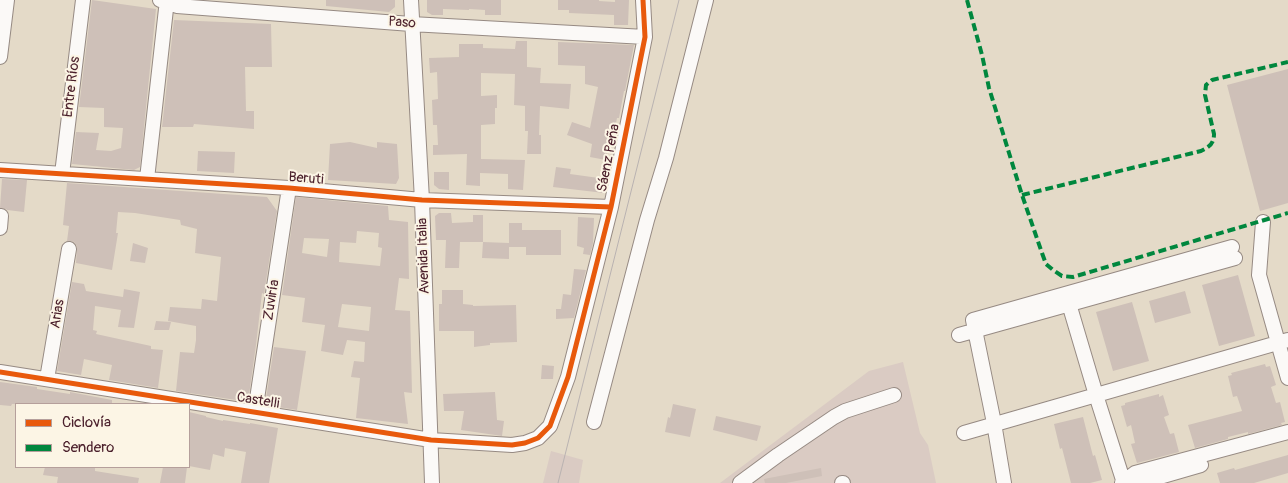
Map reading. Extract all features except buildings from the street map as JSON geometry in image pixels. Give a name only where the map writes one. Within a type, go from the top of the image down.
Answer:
[{"type":"street","points":[[0,57],[7,0]]},
{"type":"street","name":"Entre Ríos","points":[[62,174],[82,0]]},
{"type":"street","name":"Avenida Italia","points":[[411,0],[422,200],[432,440],[432,483]]},
{"type":"street","name":"Sáenz Peña","points":[[512,445],[538,438],[550,426],[568,377],[611,207],[645,37],[643,0]]},
{"type":"street","points":[[594,422],[647,220],[666,158],[706,0]]},
{"type":"street","points":[[147,179],[165,1]]},
{"type":"street","name":"Paso","points":[[165,1],[177,6],[412,24],[645,37]]},
{"type":"street","name":"Beruti","points":[[0,170],[289,188],[422,200],[611,207]]},
{"type":"street","name":"Zuviría","points":[[255,412],[289,188]]},
{"type":"street","points":[[1263,222],[1259,274],[1283,341],[1288,378]]},
{"type":"street","name":"Arias","points":[[46,379],[69,249]]},
{"type":"street","points":[[959,335],[1068,299],[1233,253]]},
{"type":"street","points":[[1068,299],[1123,483],[1135,473],[1288,432]]},
{"type":"street","points":[[975,331],[1004,483]]},
{"type":"street","points":[[964,432],[1283,341]]},
{"type":"street","name":"Castelli","points":[[0,372],[432,440],[512,445]]},
{"type":"street","points":[[740,483],[834,417],[845,411],[894,394]]},
{"type":"street","points":[[1139,483],[1288,441]]},
{"type":"shaded area","points":[[903,362],[920,433],[928,445],[936,483],[720,483],[869,371]]},
{"type":"shaded area","points":[[551,451],[583,460],[579,483],[543,483]]},
{"type":"tram line","points":[[558,483],[679,0]]},
{"type":"marked path","points":[[967,0],[989,88],[1022,195],[1046,264],[1062,276],[1073,277],[1288,213]]},
{"type":"marked path","points":[[1022,195],[1201,151],[1210,145],[1214,137],[1205,95],[1206,85],[1212,80],[1288,62]]},
{"type":"cycle path","points":[[0,372],[431,440],[512,445],[538,438],[550,426],[568,377],[611,207],[645,37],[643,0]]},
{"type":"cycle path","points":[[0,170],[289,188],[422,200],[611,207]]}]
